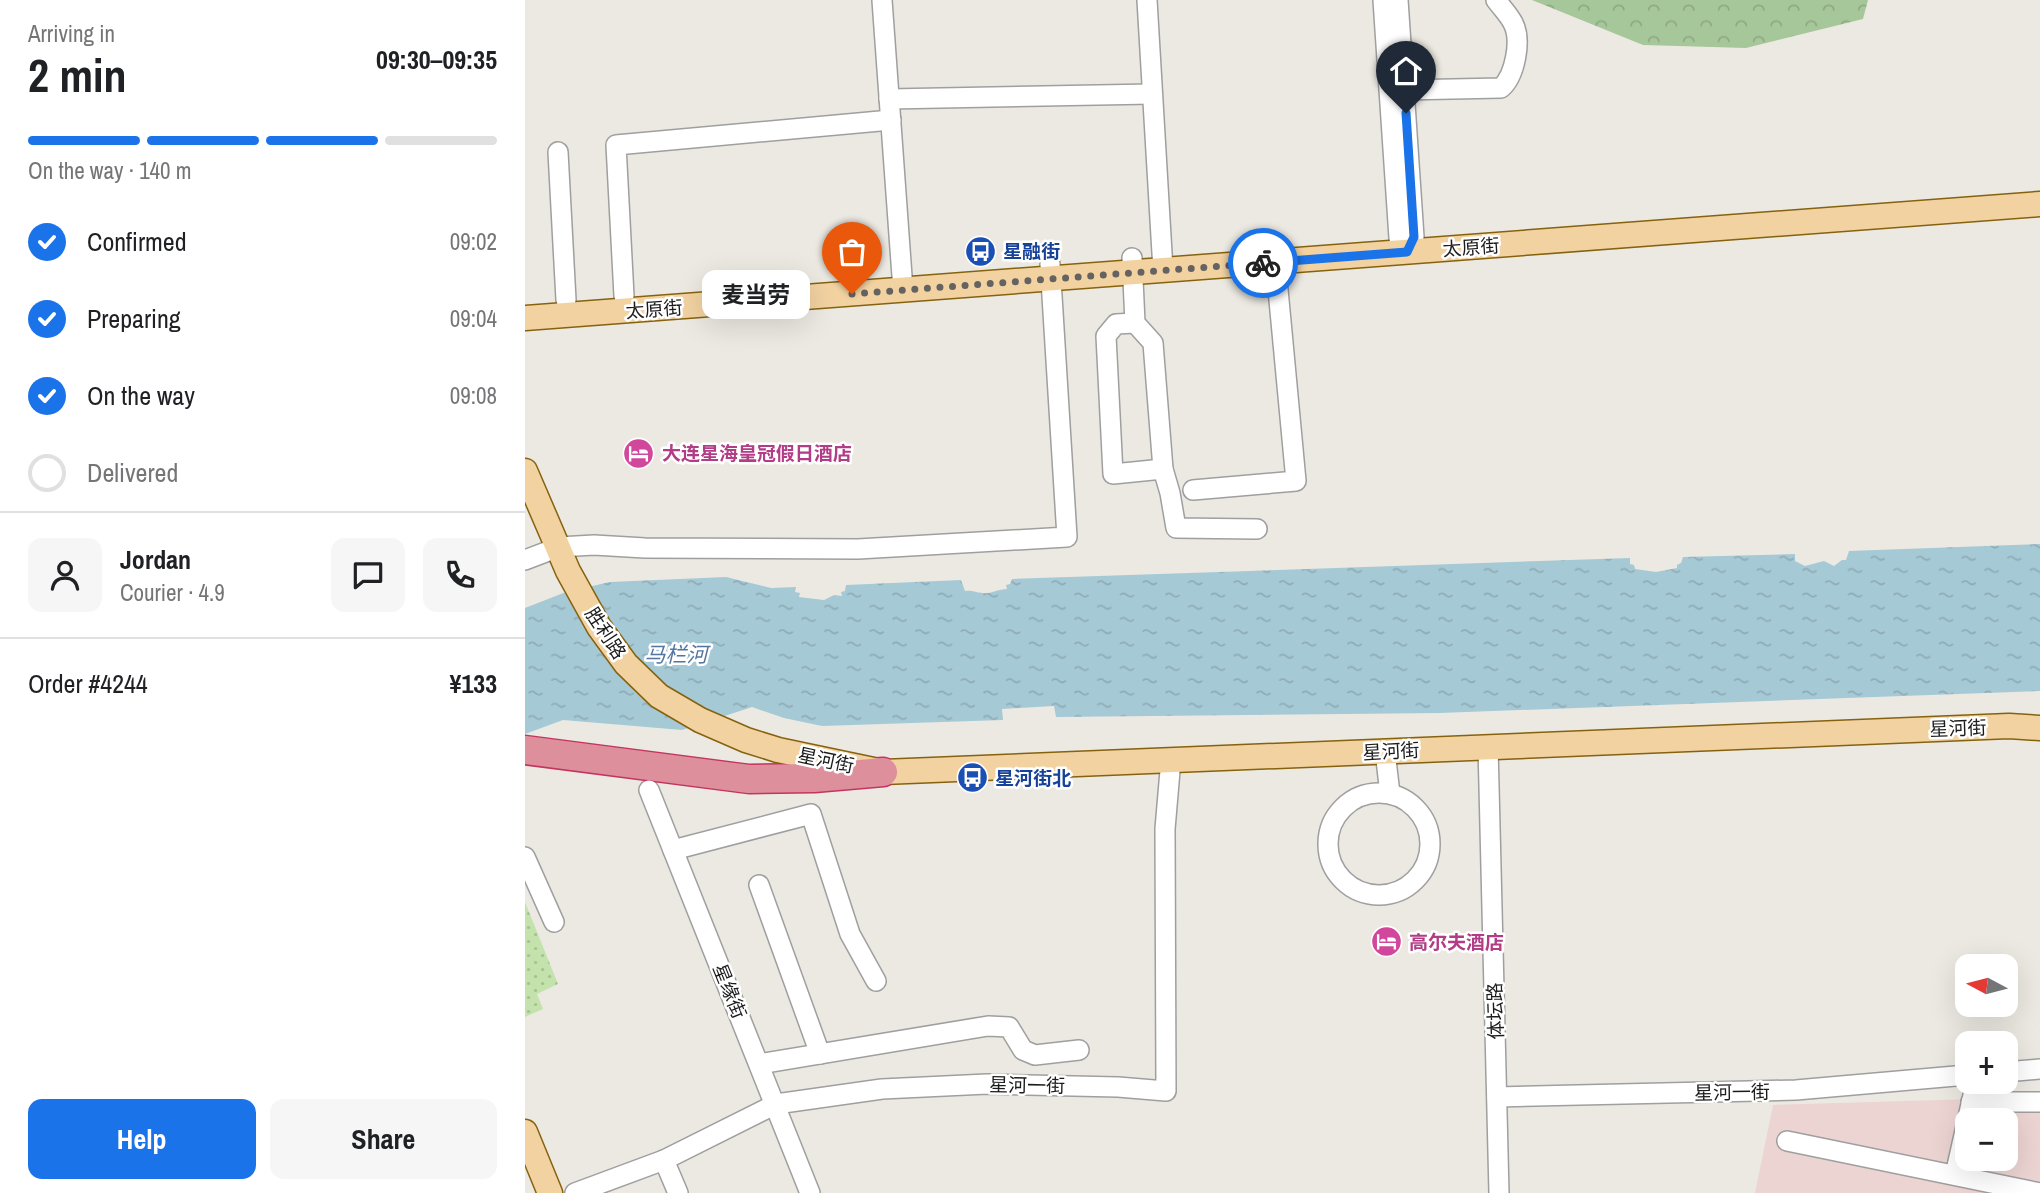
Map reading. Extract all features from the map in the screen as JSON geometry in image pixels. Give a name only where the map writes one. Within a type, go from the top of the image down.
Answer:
[{"type":"highway","points":[[525,750],[749,779],[814,778],[883,772]]},
{"type":"main road","name":"太原街","points":[[525,318],[902,283],[2040,189]]},
{"type":"main road","name":"太原街","points":[[1407,242],[2040,204]]},
{"type":"main road","name":"太原街","points":[[525,303],[902,283]]},
{"type":"main road","name":"胜利路","points":[[525,471],[568,571],[599,627],[627,664],[659,696],[700,720],[746,740]]},
{"type":"main road","name":"星河街","points":[[746,740],[778,750],[883,772],[2009,726],[2040,728]]},
{"type":"main road","points":[[525,1132],[550,1193]]},
{"type":"street","points":[[883,0],[902,283]]},
{"type":"street","points":[[1147,0],[1163,263]]},
{"type":"street","points":[[1383,0],[1407,242]]},
{"type":"street","points":[[1398,0],[1404,90],[1407,242]]},
{"type":"street","points":[[1404,90],[1501,88],[1509,81],[1517,53],[1515,26],[1496,0]]},
{"type":"street","points":[[890,99],[1153,94]]},
{"type":"street","points":[[624,296],[616,145],[891,120]]},
{"type":"street","points":[[558,152],[566,300]]},
{"type":"street","points":[[1193,490],[1296,481],[1275,254]]},
{"type":"street","points":[[1133,265],[1135,323],[1153,342],[1163,469],[1176,528],[1257,529]]},
{"type":"street","points":[[525,560],[559,547],[594,545],[645,548],[858,549],[1067,537],[1051,271]]},
{"type":"street","points":[[1135,323],[1116,324],[1106,336],[1113,474],[1163,469]]},
{"type":"street","name":"体坛路","points":[[1488,746],[1499,1193]]},
{"type":"street","points":[[1385,751],[1390,794]]},
{"type":"street","name":"星河一街","points":[[575,1193],[664,1160],[776,1104],[882,1089],[987,1084],[1118,1087],[1166,1091],[1165,829],[1171,759]]},
{"type":"street","name":"星缘街","points":[[649,790],[810,1193]]},
{"type":"street","points":[[1390,794],[1406,801],[1419,812],[1430,844],[1427,860],[1419,875],[1407,887],[1392,894],[1375,895],[1359,891],[1345,882],[1334,869],[1328,853],[1328,836],[1333,820],[1343,807],[1366,795],[1390,794]]},
{"type":"street","points":[[673,850],[811,814],[849,934],[876,981]]},
{"type":"street","points":[[525,857],[554,922]]},
{"type":"street","points":[[759,885],[820,1054]]},
{"type":"street","points":[[759,1064],[988,1026],[1009,1027],[1023,1050],[1035,1055],[1079,1050]]},
{"type":"street","points":[[2018,1071],[2040,1069]]},
{"type":"street","name":"星河一街","points":[[1497,1097],[1796,1090],[1955,1076]]},
{"type":"street","points":[[1955,1175],[1973,1094]]},
{"type":"street","points":[[1971,1102],[2040,1102]]},
{"type":"street","points":[[1787,1141],[2040,1193]]},
{"type":"street","points":[[664,1160],[678,1193]]},
{"type":"shaded area","points":[[2040,1097],[2040,1193],[1755,1193],[1773,1105]]},
{"type":"green space","points":[[1532,0],[1868,0],[1863,19],[1746,48],[1643,45]]},
{"type":"green space","points":[[525,902],[558,984],[537,994],[543,1009],[525,1017]]},
{"type":"water","name":"马栏河","points":[[2040,544],[2040,691],[1440,713],[1056,717],[1054,706],[1002,709],[1003,720],[822,726],[784,718],[752,707],[682,730],[563,720],[525,734],[525,608],[566,592],[610,582],[726,577],[771,588],[796,587],[795,592],[800,593],[799,597],[824,600],[834,595],[842,596],[841,592],[845,591],[846,585],[961,580],[965,591],[986,593],[1007,589],[1006,585],[1010,584],[1012,579],[1630,558],[1630,564],[1634,565],[1635,569],[1656,572],[1677,568],[1683,557],[1795,554],[1795,561],[1805,566],[1824,561],[1834,566],[1846,560],[1849,551]]},
{"type":"way so far","points":[[852,294],[1263,263]]},
{"type":"place","name":"星融街","points":[[980,251]]},
{"type":"place","name":"麦当劳","points":[[852,294]]},
{"type":"place","name":"大连星海皇冠假日酒店","points":[[639,453]]},
{"type":"place","name":"星河街北","points":[[972,778]]},
{"type":"place","name":"高尔夫酒店","points":[[1386,942]]},
{"type":"route","points":[[1263,263],[1407,252],[1414,237],[1406,113]]}]
